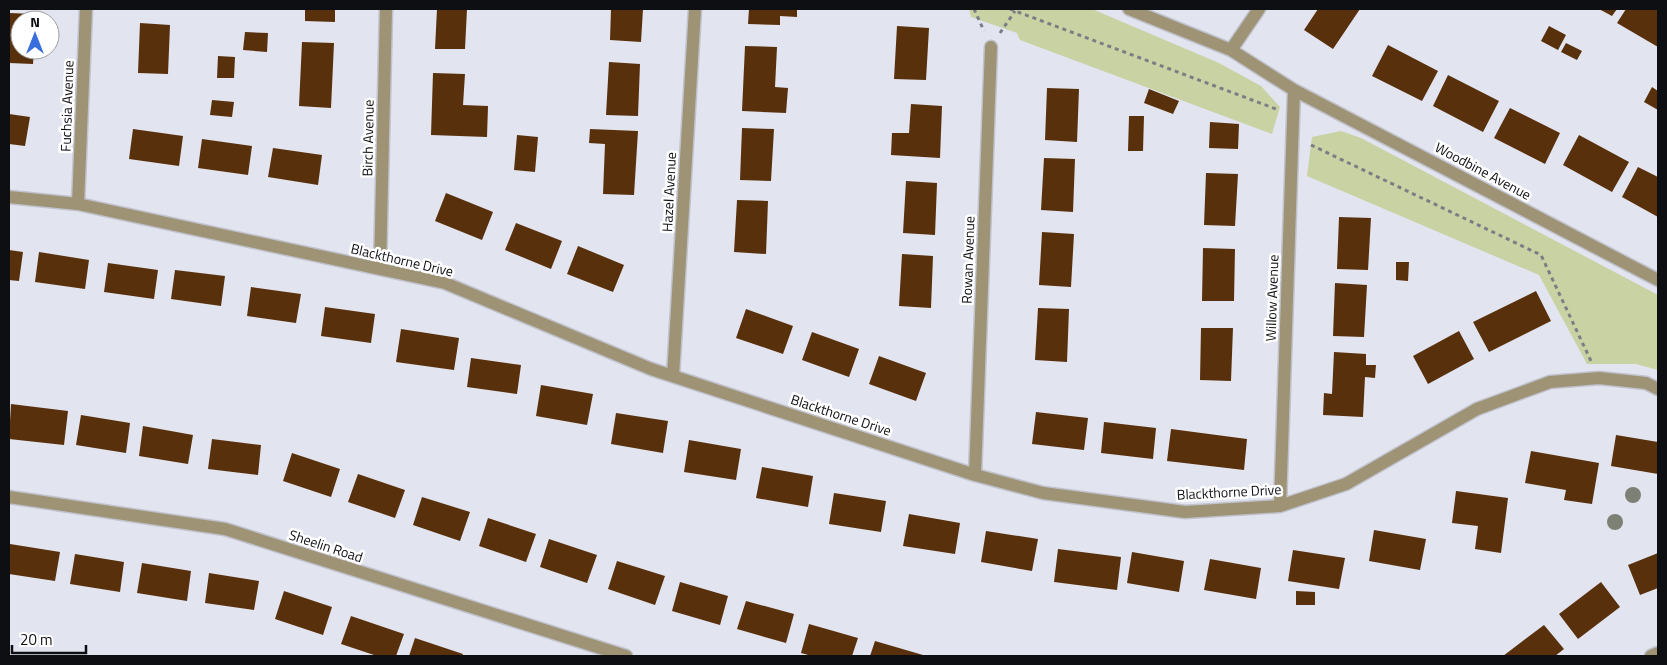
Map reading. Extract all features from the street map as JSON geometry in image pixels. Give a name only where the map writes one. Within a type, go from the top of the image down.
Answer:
[{"type":"street","name":"Fuchsia Avenue","points":[[78,204],[86,9]]},
{"type":"street","name":"Birch Avenue","points":[[380,269],[386,9]]},
{"type":"street","name":"Hazel Avenue","points":[[673,376],[696,9]]},
{"type":"street","name":"Woodbine Avenue","points":[[1129,9],[1231,50],[1294,90],[1658,280]]},
{"type":"street","points":[[1231,50],[1259,9]]},
{"type":"street","name":"Rowan Avenue","points":[[975,474],[991,47]]},
{"type":"street","name":"Willow Avenue","points":[[1280,506],[1294,90]]},
{"type":"street","name":"Blackthorne Drive","points":[[9,197],[78,204],[445,283],[651,369],[975,474],[1043,493],[1185,512],[1280,506],[1346,484],[1477,408],[1550,382],[1599,378],[1646,383],[1658,389]]},
{"type":"street","name":"Sheelin Road","points":[[9,497],[225,529],[602,653],[626,656]]},
{"type":"street","points":[[1651,656],[1658,653]]},
{"type":"path","points":[[1010,9],[1293,116]]},
{"type":"path","points":[[1292,136],[1541,255],[1599,378]]},
{"type":"green space","points":[[969,9],[1092,9],[1219,63],[1261,86],[1280,107],[1272,134],[1020,40],[1017,33],[971,17]]},
{"type":"green space","points":[[1341,131],[1361,138],[1658,295],[1658,370],[1636,364],[1587,364],[1539,275],[1307,176],[1312,137]]},
{"type":"building","points":[[305,9],[335,9],[335,22],[305,21]]},
{"type":"building","points":[[437,9],[467,9],[465,49],[435,49]]},
{"type":"building","points":[[611,9],[643,9],[641,42],[610,40]]},
{"type":"building","points":[[749,9],[797,9],[797,17],[780,16],[780,25],[748,24]]},
{"type":"building","points":[[1318,9],[1360,9],[1333,49],[1304,30]]},
{"type":"building","points":[[1599,9],[1617,9],[1612,16]]},
{"type":"building","points":[[1626,9],[1658,9],[1658,47],[1617,23]]},
{"type":"building","points":[[9,13],[10,60],[33,60],[33,64],[9,63]]},
{"type":"building","points":[[140,23],[170,25],[168,74],[138,73]]},
{"type":"building","points":[[897,26],[929,28],[926,80],[894,79]]},
{"type":"building","points":[[1549,26],[1566,35],[1558,50],[1541,41]]},
{"type":"building","points":[[245,32],[268,33],[267,52],[243,50]]},
{"type":"building","points":[[302,42],[334,43],[331,108],[299,106]]},
{"type":"building","points":[[1566,43],[1582,51],[1577,60],[1561,52]]},
{"type":"building","points":[[1388,45],[1438,71],[1422,101],[1372,76]]},
{"type":"building","points":[[745,46],[777,47],[775,87],[788,88],[786,113],[742,111]]},
{"type":"building","points":[[218,56],[235,57],[234,78],[217,78]]},
{"type":"building","points":[[609,62],[640,64],[638,116],[606,115]]},
{"type":"building","points":[[433,73],[465,74],[463,105],[488,106],[487,137],[431,135]]},
{"type":"building","points":[[1448,75],[1499,101],[1483,132],[1433,106]]},
{"type":"building","points":[[1652,87],[1658,91],[1658,110],[1644,102]]},
{"type":"building","points":[[1047,88],[1079,89],[1077,142],[1045,140]]},
{"type":"building","points":[[1149,89],[1179,101],[1173,114],[1144,103]]},
{"type":"building","points":[[212,100],[234,102],[232,117],[210,115]]},
{"type":"building","points":[[911,104],[942,106],[940,158],[891,155],[892,133],[909,133]]},
{"type":"building","points":[[1510,108],[1560,133],[1545,164],[1494,138]]},
{"type":"building","points":[[9,114],[30,117],[25,146],[9,144]]},
{"type":"building","points":[[1129,116],[1144,116],[1143,151],[1128,151]]},
{"type":"building","points":[[1210,122],[1239,124],[1238,149],[1209,148]]},
{"type":"building","points":[[742,128],[774,129],[771,181],[740,180]]},
{"type":"building","points":[[133,129],[183,136],[179,166],[129,159]]},
{"type":"building","points":[[590,129],[638,131],[634,195],[603,194],[605,144],[589,143]]},
{"type":"building","points":[[517,135],[538,137],[535,172],[514,170]]},
{"type":"building","points":[[1579,135],[1629,162],[1612,192],[1563,165]]},
{"type":"building","points":[[202,139],[252,146],[248,175],[198,168]]},
{"type":"building","points":[[273,148],[322,155],[318,185],[268,177]]},
{"type":"building","points":[[1044,158],[1075,159],[1073,212],[1041,210]]},
{"type":"building","points":[[1638,167],[1658,177],[1658,217],[1622,197]]},
{"type":"building","points":[[1206,173],[1238,174],[1235,226],[1204,225]]},
{"type":"building","points":[[906,181],[937,183],[935,235],[903,233]]},
{"type":"building","points":[[446,193],[493,212],[482,240],[435,221]]},
{"type":"building","points":[[737,200],[768,201],[766,254],[734,252]]},
{"type":"building","points":[[1339,217],[1371,218],[1368,270],[1337,269]]},
{"type":"building","points":[[516,223],[562,241],[551,269],[505,250]]},
{"type":"building","points":[[1042,232],[1074,234],[1071,287],[1039,285]]},
{"type":"building","points":[[578,246],[624,265],[613,292],[567,274]]},
{"type":"building","points":[[1203,248],[1235,249],[1234,301],[1202,301]]},
{"type":"building","points":[[9,250],[23,252],[19,281],[9,280]]},
{"type":"building","points":[[39,252],[89,260],[85,289],[35,282]]},
{"type":"building","points":[[902,254],[933,256],[931,308],[899,306]]},
{"type":"building","points":[[1396,262],[1409,262],[1408,281],[1396,280]]},
{"type":"building","points":[[108,263],[158,270],[154,299],[104,292]]},
{"type":"building","points":[[175,270],[225,276],[221,306],[171,299]]},
{"type":"building","points":[[1335,283],[1367,285],[1364,337],[1333,336]]},
{"type":"building","points":[[251,287],[301,294],[296,323],[247,316]]},
{"type":"building","points":[[1536,291],[1551,321],[1489,352],[1473,322]]},
{"type":"building","points":[[325,307],[375,314],[371,343],[321,336]]},
{"type":"building","points":[[1038,308],[1069,309],[1067,362],[1035,360]]},
{"type":"building","points":[[746,309],[793,326],[783,354],[736,338]]},
{"type":"building","points":[[1201,328],[1233,328],[1231,381],[1200,380]]},
{"type":"building","points":[[401,329],[459,338],[454,370],[396,362]]},
{"type":"building","points":[[1459,331],[1474,359],[1428,384],[1413,356]]},
{"type":"building","points":[[812,332],[859,349],[849,377],[802,360]]},
{"type":"building","points":[[1334,352],[1366,354],[1366,365],[1376,365],[1375,378],[1365,377],[1363,417],[1323,415],[1324,393],[1332,394]]},
{"type":"building","points":[[879,356],[926,373],[916,401],[869,384]]},
{"type":"building","points":[[471,358],[521,365],[517,394],[467,387]]},
{"type":"building","points":[[541,385],[593,394],[587,425],[536,416]]},
{"type":"building","points":[[11,404],[68,411],[64,445],[9,439]]},
{"type":"building","points":[[1036,412],[1088,418],[1084,450],[1032,444]]},
{"type":"building","points":[[616,413],[668,421],[663,453],[611,444]]},
{"type":"building","points":[[81,415],[130,423],[126,453],[76,445]]},
{"type":"building","points":[[1104,422],[1156,428],[1153,459],[1101,453]]},
{"type":"building","points":[[143,426],[193,435],[188,464],[139,456]]},
{"type":"building","points":[[1171,429],[1247,439],[1244,470],[1167,461]]},
{"type":"building","points":[[1616,435],[1658,442],[1658,474],[1611,466]]},
{"type":"building","points":[[212,439],[261,445],[258,475],[208,469]]},
{"type":"building","points":[[689,440],[741,449],[736,480],[684,472]]},
{"type":"building","points":[[1531,451],[1599,463],[1592,504],[1564,500],[1566,490],[1525,483]]},
{"type":"building","points":[[292,453],[340,469],[331,497],[283,481]]},
{"type":"building","points":[[762,467],[813,476],[808,507],[756,498]]},
{"type":"building","points":[[358,474],[405,490],[395,518],[348,502]]},
{"type":"building","points":[[1456,491],[1508,498],[1501,553],[1475,549],[1478,526],[1452,523]]},
{"type":"building","points":[[834,493],[886,501],[881,532],[829,524]]},
{"type":"building","points":[[422,497],[470,512],[460,541],[413,525]]},
{"type":"building","points":[[909,514],[960,523],[955,554],[903,546]]},
{"type":"building","points":[[488,518],[536,534],[526,562],[479,546]]},
{"type":"building","points":[[1374,530],[1426,539],[1420,570],[1369,561]]},
{"type":"building","points":[[986,531],[1038,539],[1032,571],[981,562]]},
{"type":"building","points":[[549,539],[597,555],[587,583],[540,567]]},
{"type":"building","points":[[10,544],[60,552],[55,581],[9,574]]},
{"type":"building","points":[[1058,549],[1121,557],[1117,590],[1054,582]]},
{"type":"building","points":[[1293,550],[1345,558],[1339,589],[1288,581]]},
{"type":"building","points":[[1132,552],[1184,561],[1179,592],[1127,583]]},
{"type":"building","points":[[1658,553],[1658,588],[1640,595],[1628,565]]},
{"type":"building","points":[[75,554],[124,562],[120,592],[70,584]]},
{"type":"building","points":[[1210,559],[1261,568],[1256,599],[1204,590]]},
{"type":"building","points":[[617,561],[665,576],[655,605],[608,589]]},
{"type":"building","points":[[142,563],[191,571],[187,601],[137,593]]},
{"type":"building","points":[[209,573],[259,581],[254,610],[205,603]]},
{"type":"building","points":[[680,582],[728,596],[720,625],[672,611]]},
{"type":"building","points":[[1601,582],[1620,607],[1578,639],[1559,614]]},
{"type":"building","points":[[284,591],[332,607],[323,635],[275,619]]},
{"type":"building","points":[[1296,591],[1315,592],[1315,605],[1296,605]]},
{"type":"building","points":[[746,601],[794,614],[786,643],[737,629]]},
{"type":"building","points":[[351,616],[404,634],[396,656],[377,656],[341,644]]},
{"type":"building","points":[[809,624],[858,638],[852,656],[812,656],[801,653]]},
{"type":"building","points":[[1544,625],[1564,649],[1555,656],[1503,656]]},
{"type":"building","points":[[415,638],[463,654],[462,656],[409,656]]},
{"type":"building","points":[[875,641],[923,655],[870,656]]}]
